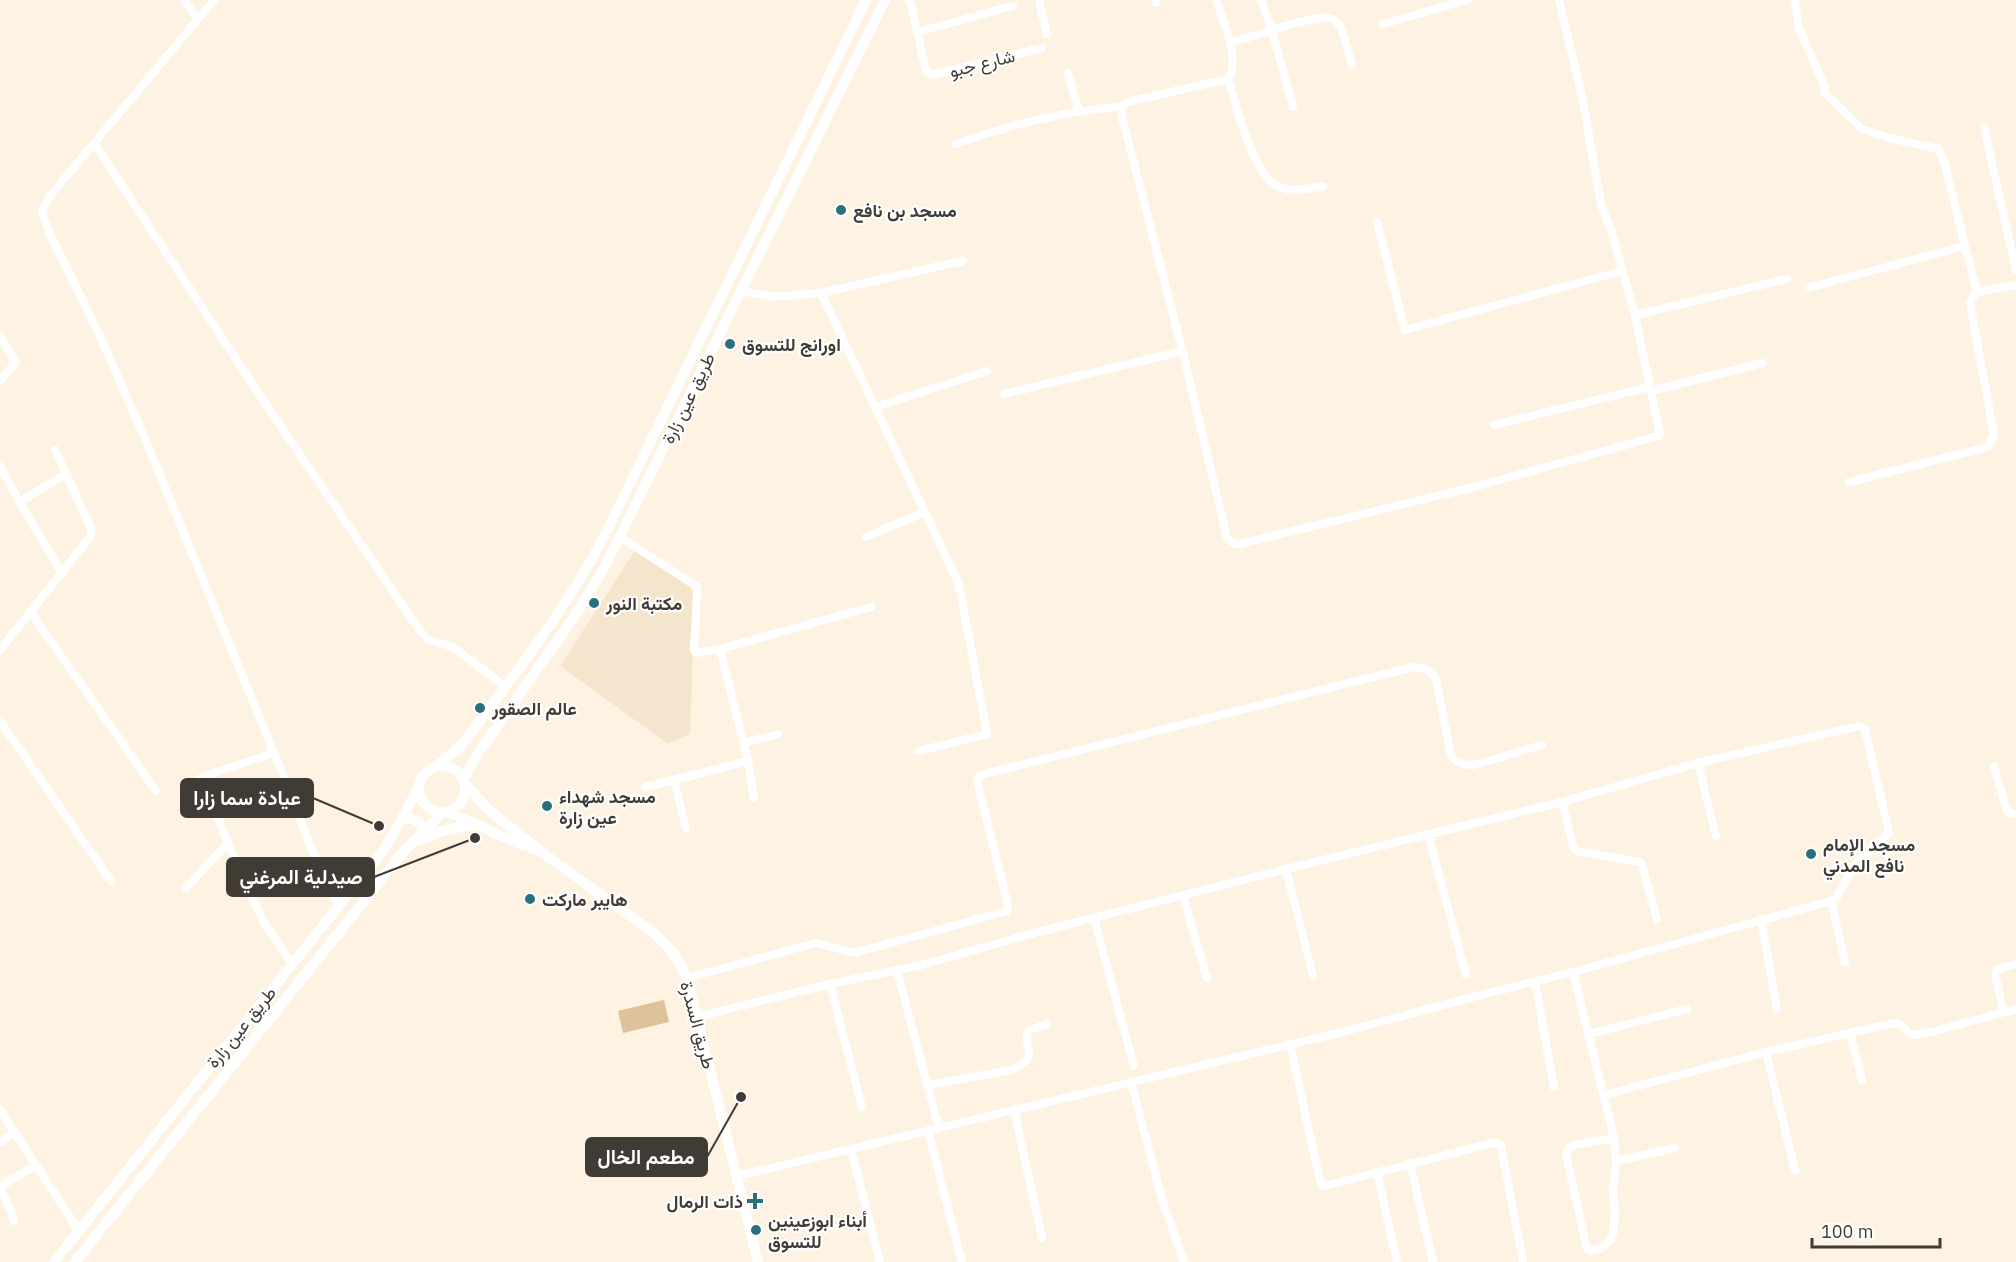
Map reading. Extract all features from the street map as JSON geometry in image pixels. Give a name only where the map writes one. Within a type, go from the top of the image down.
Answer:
[{"type":"main road","name":"طريق عين زارة","points":[[435,767],[460,747],[506,687],[561,611],[595,553],[866,0]]},
{"type":"main road","name":"طريق عين زارة","points":[[464,782],[476,758],[572,620],[598,578],[885,0]]},
{"type":"main road","points":[[460,747],[463,755],[471,759],[476,758]]},
{"type":"main road","points":[[444,812],[460,804],[464,795],[464,782],[451,768],[435,767],[426,772],[419,786],[421,799],[425,805],[436,812],[444,812],[511,842],[540,851]]},
{"type":"main road","name":"طريق السدرة","points":[[464,782],[489,810],[540,851],[654,933],[676,955],[687,978],[758,1262]]},
{"type":"main road","name":"طريق عين زارة","points":[[54,1262],[382,852],[419,786]]},
{"type":"main road","name":"طريق عين زارة","points":[[77,1261],[410,844],[444,812]]},
{"type":"main road","points":[[402,819],[414,819],[419,822],[423,830]]},
{"type":"main road","points":[[410,844],[442,831],[475,824]]},
{"type":"street","points":[[184,0],[198,19]]},
{"type":"street","points":[[214,0],[49,197],[43,216],[100,336],[146,441],[309,843],[339,907]]},
{"type":"street","name":"شارع جبو","points":[[908,0],[926,70],[931,75],[1042,48]]},
{"type":"street","points":[[1039,0],[1047,34]]},
{"type":"street","points":[[955,144],[1019,123],[1079,111],[1122,106],[1127,102],[1228,79],[1232,73],[1233,58],[1216,0]]},
{"type":"street","points":[[1261,0],[1272,30],[1293,107]]},
{"type":"street","points":[[1383,24],[1467,0]]},
{"type":"street","points":[[1122,106],[1120,113],[1183,351],[1227,538],[1236,545],[1474,487],[1658,436],[1660,430],[1635,315],[1613,236],[1601,204],[1582,96],[1559,0]]},
{"type":"street","points":[[1796,0],[1799,28],[1824,85],[1825,93],[1841,110],[1862,129],[1889,138],[1939,149],[1977,292]]},
{"type":"street","points":[[917,32],[1013,6]]},
{"type":"street","points":[[1230,43],[1325,17],[1335,20],[1344,33],[1352,65]]},
{"type":"street","points":[[1068,73],[1079,111]]},
{"type":"street","points":[[1228,79],[1244,134],[1266,177],[1278,186],[1291,189],[1301,190],[1323,186]]},
{"type":"street","points":[[1984,127],[2016,270]]},
{"type":"street","points":[[94,143],[262,400],[420,631],[429,640],[453,647],[506,687]]},
{"type":"street","points":[[1377,222],[1405,330],[1622,271]]},
{"type":"street","points":[[1808,288],[1965,246]]},
{"type":"street","points":[[740,291],[774,297],[821,293],[962,261]]},
{"type":"street","points":[[1635,315],[1787,279]]},
{"type":"street","points":[[1849,482],[1988,447],[1994,435],[1970,303],[1977,292],[2016,285]]},
{"type":"street","points":[[821,293],[958,582],[988,731],[986,735],[919,751]]},
{"type":"street","points":[[0,336],[16,362],[0,381]]},
{"type":"street","points":[[1004,394],[1183,351]]},
{"type":"street","points":[[1494,425],[1762,363]]},
{"type":"street","points":[[875,407],[987,371]]},
{"type":"street","points":[[0,650],[91,538],[92,532],[55,450]]},
{"type":"street","points":[[0,465],[19,502],[62,573]]},
{"type":"street","points":[[19,502],[66,474]]},
{"type":"street","points":[[866,537],[925,512]]},
{"type":"street","points":[[620,537],[696,586],[695,652],[720,649],[872,607]]},
{"type":"street","points":[[31,613],[156,791]]},
{"type":"street","points":[[720,649],[744,743],[754,798]]},
{"type":"street","points":[[687,978],[816,942],[854,953],[1007,910],[1008,905],[977,781],[980,775],[1413,667],[1421,667],[1436,679],[1451,756],[1456,762],[1463,765],[1474,765],[1542,745]]},
{"type":"street","points":[[0,721],[111,881]]},
{"type":"street","points":[[697,1017],[897,970],[1286,869],[1562,802],[1698,763],[1859,726],[1863,727],[1889,833],[1853,866],[1837,897],[1831,901],[1573,972],[1290,1044],[738,1176]]},
{"type":"street","points":[[744,743],[778,734]]},
{"type":"street","points":[[274,753],[202,777],[228,843],[263,921],[292,964]]},
{"type":"street","points":[[646,788],[748,761]]},
{"type":"street","points":[[1698,763],[1716,836]]},
{"type":"street","points":[[1994,766],[2007,811],[2016,814]]},
{"type":"street","points":[[674,780],[686,828]]},
{"type":"street","points":[[1562,802],[1577,851],[1642,864],[1657,919]]},
{"type":"street","points":[[1428,834],[1466,975]]},
{"type":"street","points":[[186,888],[228,843]]},
{"type":"street","points":[[1286,869],[1313,976]]},
{"type":"street","points":[[1183,896],[1207,978]]},
{"type":"street","points":[[1831,901],[1845,962]]},
{"type":"street","points":[[1094,918],[1134,1066]]},
{"type":"street","points":[[1761,919],[1777,1009]]},
{"type":"street","points":[[2004,1012],[1995,975],[1998,969],[2016,964]]},
{"type":"street","points":[[897,970],[939,1129]]},
{"type":"street","points":[[1573,972],[1604,1095],[1614,1138],[1617,1161],[1613,1190],[1615,1215],[1613,1235],[1602,1248],[1588,1251],[1566,1154],[1573,1146],[1614,1138]]},
{"type":"street","points":[[1534,982],[1554,1087]]},
{"type":"street","points":[[830,984],[862,1107]]},
{"type":"street","points":[[1588,1034],[1687,1009]]},
{"type":"street","points":[[1604,1095],[1766,1052],[1894,1023],[1901,1025],[1914,1035],[2016,1009]]},
{"type":"street","points":[[929,1085],[1011,1070],[1023,1065],[1028,1060],[1027,1034],[1029,1030],[1047,1024]]},
{"type":"street","points":[[1850,1033],[1862,1080]]},
{"type":"street","points":[[1290,1044],[1320,1181],[1323,1185],[1497,1143],[1501,1146],[1523,1262]]},
{"type":"street","points":[[1766,1052],[1795,1170]]},
{"type":"street","points":[[1131,1082],[1162,1199],[1184,1262]]},
{"type":"street","points":[[1014,1109],[1042,1238]]},
{"type":"street","points":[[0,1110],[79,1231]]},
{"type":"street","points":[[0,1143],[15,1131]]},
{"type":"street","points":[[928,1131],[962,1262]]},
{"type":"street","points":[[1617,1161],[1675,1148]]},
{"type":"street","points":[[851,1149],[880,1262]]},
{"type":"street","points":[[1410,1163],[1433,1262]]},
{"type":"street","points":[[14,1221],[1,1190],[2,1185],[36,1165]]},
{"type":"street","points":[[1377,1172],[1396,1262]]},
{"type":"shaded area","points":[[636,549],[695,589],[690,734],[668,744],[560,666]]},
{"type":"shaded area","points":[[664,1000],[669,1022],[623,1033],[618,1011]]},
{"type":"place","name":"مسجد بن نافع","points":[[841,210]]},
{"type":"place","name":"اورانج للتسوق","points":[[730,344]]},
{"type":"place","name":"مكتبة النور","points":[[594,603]]},
{"type":"place","name":"عالم الصقور","points":[[480,708]]},
{"type":"place","name":"مسجد شهداء عين زارة","points":[[547,806]]},
{"type":"place","name":"عيادة سما زارا","points":[[379,826]]},
{"type":"place","name":"صيدلية المرغني","points":[[475,838]]},
{"type":"place","name":"مسجد الإمام نافع المدني","points":[[1811,854]]},
{"type":"place","name":"هايبر ماركت","points":[[530,899]]},
{"type":"place","name":"مطعم الخال","points":[[741,1097]]},
{"type":"place","name":"ذات الرمال","points":[[755,1201]]},
{"type":"place","name":"أبناء ابوزعينين للتسوق","points":[[756,1230]]}]
